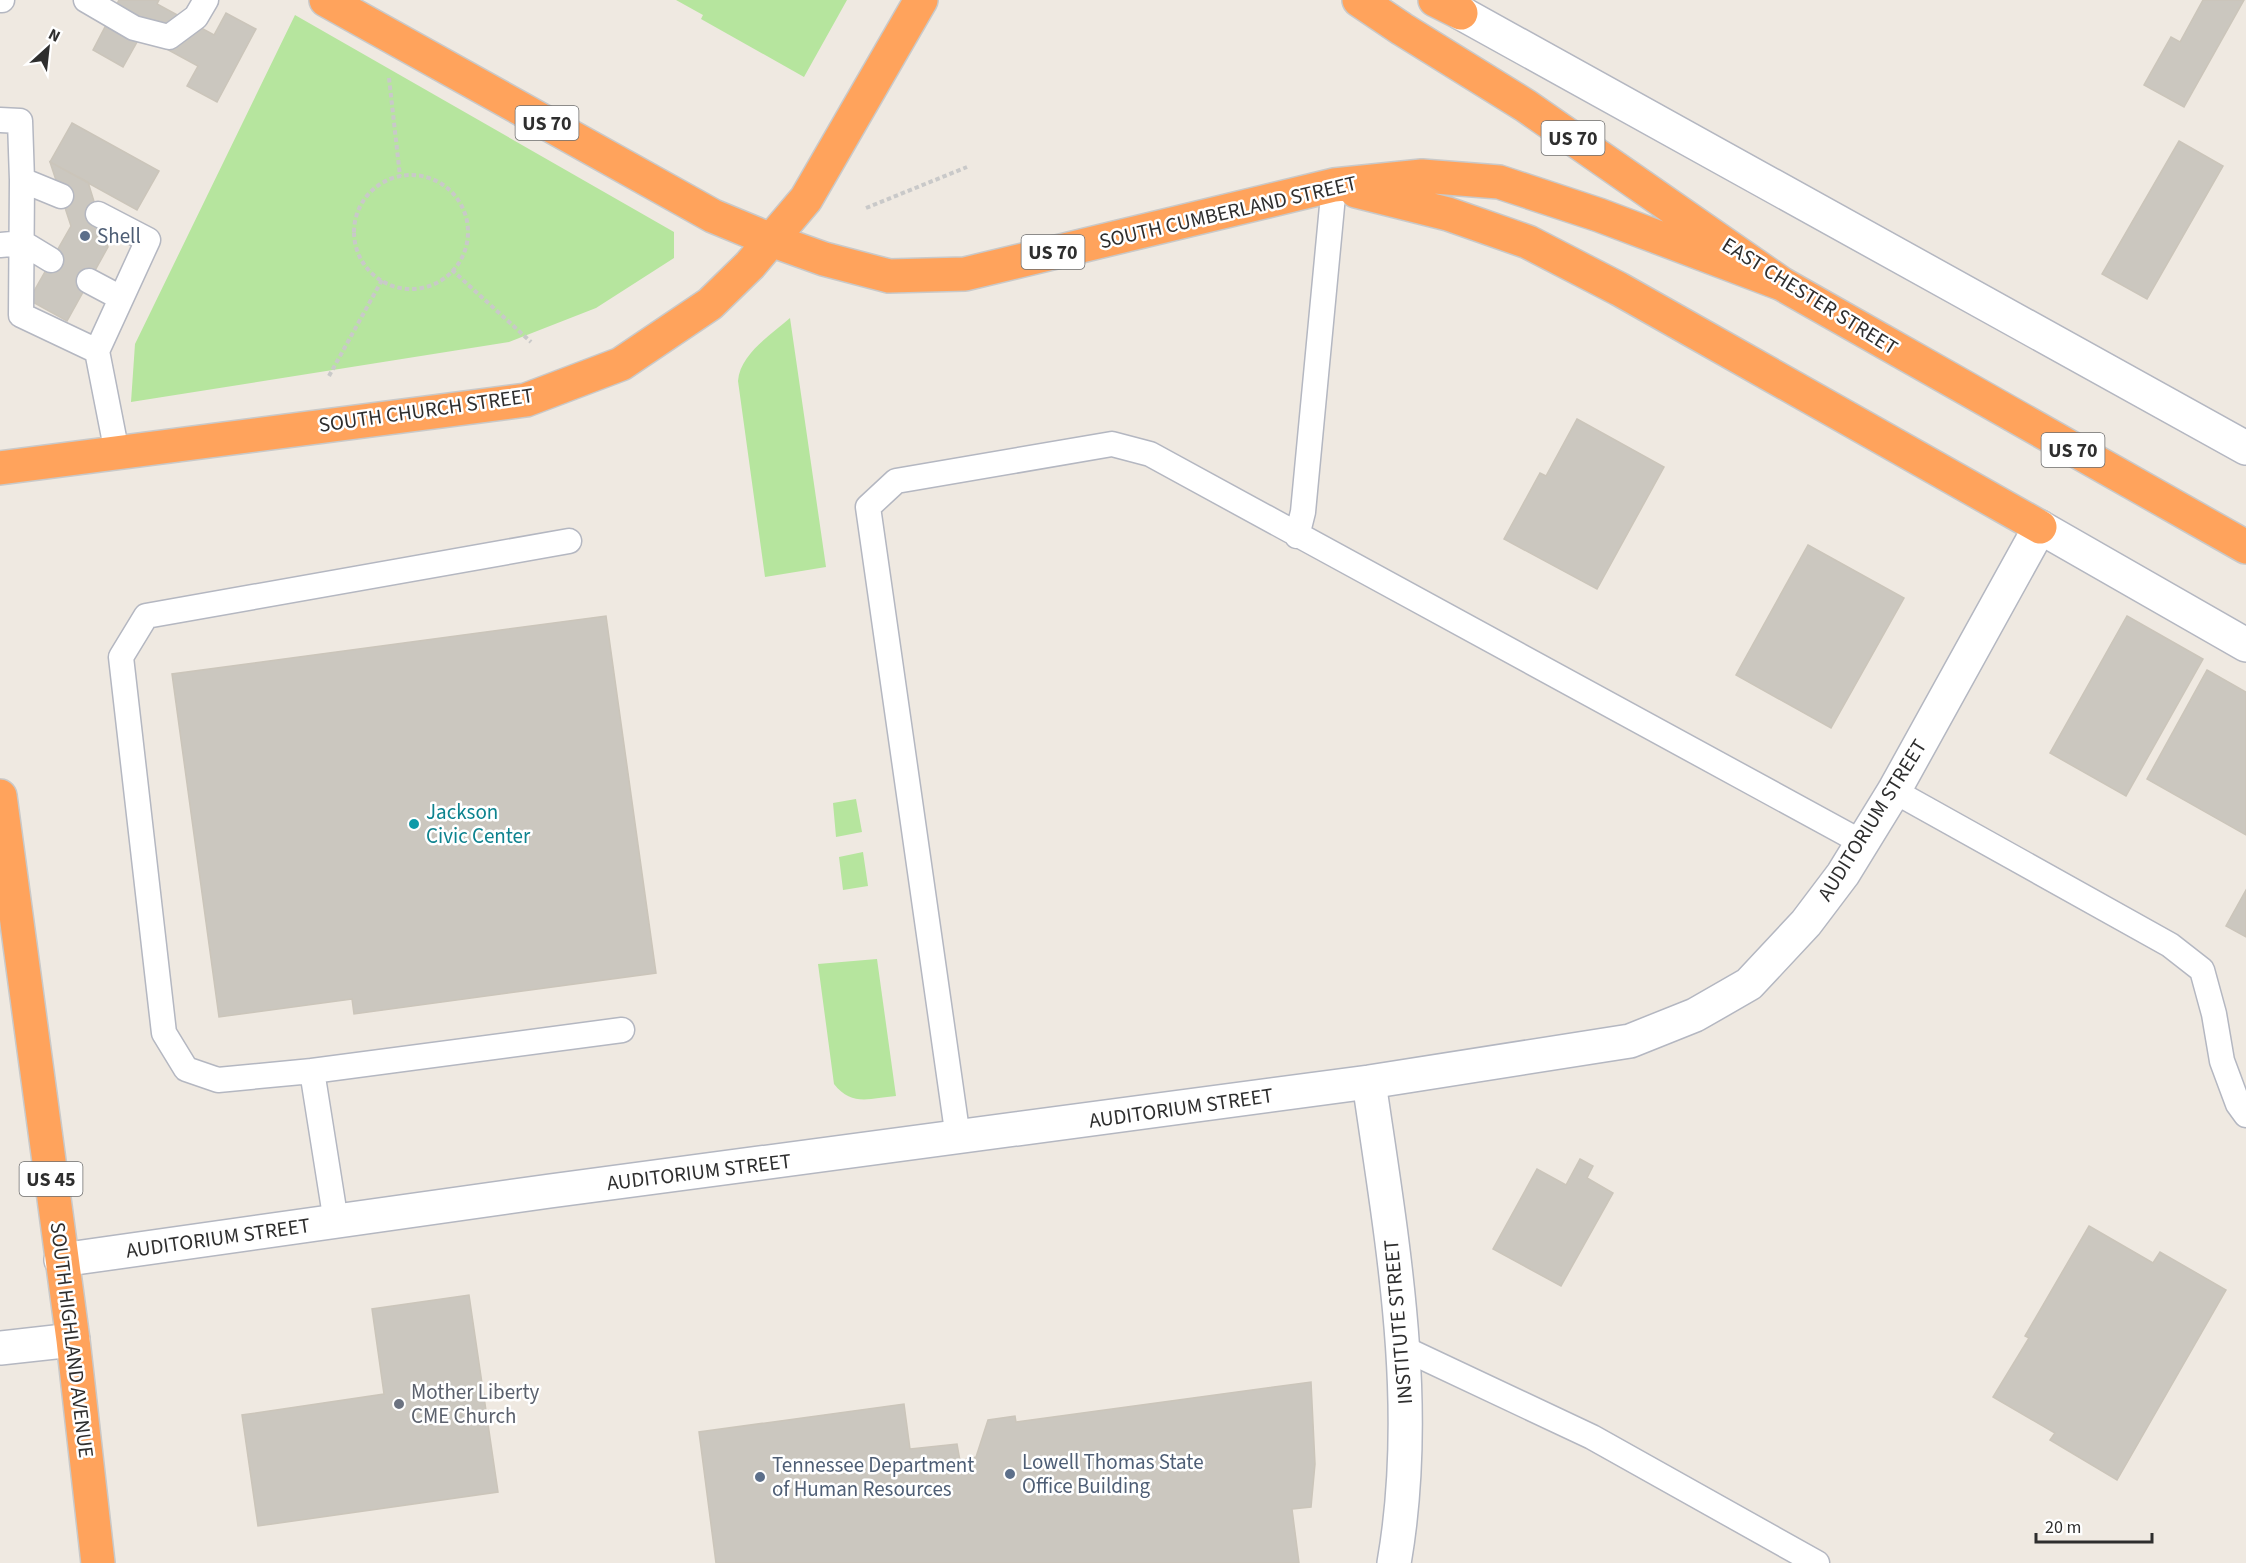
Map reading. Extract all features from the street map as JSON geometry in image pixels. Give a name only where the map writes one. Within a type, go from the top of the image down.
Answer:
[{"type":"highway","name":"US 70","points":[[326,0],[713,216],[771,240]]},
{"type":"highway","name":"SOUTH CHURCH STREET","points":[[0,468],[526,400],[621,364],[710,304],[750,266],[806,199],[921,0]]},
{"type":"highway","name":"EAST CHESTER STREET","points":[[1359,0],[1526,106],[1782,284],[2246,547]]},
{"type":"highway","name":"SOUTH CUMBERLAND STREET","points":[[771,240],[824,259],[889,276],[964,274],[1334,185],[1422,176],[1499,182],[1599,215],[1782,284]]},
{"type":"highway","points":[[1334,185],[1448,214],[1528,243],[1619,289],[2040,527]]},
{"type":"highway","name":"SOUTH HIGHLAND AVENUE","points":[[1,808],[72,1340],[98,1563]]},
{"type":"street","points":[[1455,4],[2246,448]]},
{"type":"street","points":[[2040,527],[2246,645]]},
{"type":"street","name":"AUDITORIUM STREET","points":[[61,1260],[550,1191],[1369,1082],[1630,1041],[1695,1015],[1749,984],[1806,923],[1843,874],[1894,791],[2040,527]]},
{"type":"street","name":"INSTITUTE STREET","points":[[1369,1082],[1390,1230],[1403,1348],[1406,1442],[1403,1499],[1394,1563]]},
{"type":"street","points":[[0,1348],[72,1340]]},
{"type":"lane","points":[[86,0],[134,28],[169,37],[196,17],[206,0]]},
{"type":"lane","points":[[0,120],[20,121],[22,180],[11,244],[21,315],[98,351]]},
{"type":"lane","points":[[22,180],[62,196]]},
{"type":"lane","points":[[1297,536],[1303,512],[1334,185]]},
{"type":"lane","points":[[98,214],[148,240],[98,351],[117,453]]},
{"type":"lane","points":[[11,244],[51,260]]},
{"type":"lane","points":[[89,280],[121,298]]},
{"type":"lane","points":[[958,1138],[868,507],[896,481],[1112,444],[1150,454],[1863,843]]},
{"type":"lane","points":[[569,541],[146,615],[121,657],[164,1033],[186,1069],[218,1080],[312,1071],[622,1030]]},
{"type":"lane","points":[[1894,791],[2170,945],[2202,970],[2214,1014],[2222,1061],[2238,1104],[2246,1115]]},
{"type":"lane","points":[[312,1071],[336,1222]]},
{"type":"lane","points":[[1403,1348],[1592,1437],[1817,1563]]},
{"type":"path","points":[[389,76],[400,176]]},
{"type":"path","points":[[866,208],[967,167]]},
{"type":"path","points":[[400,176],[422,176],[439,182],[454,194],[464,211],[468,230],[465,249],[457,266],[443,280],[425,288],[406,288],[387,284],[372,273],[360,259],[355,242],[354,223],[360,206],[371,191],[386,181],[400,176]]},
{"type":"path","points":[[452,270],[531,342]]},
{"type":"path","points":[[329,376],[382,280]]},
{"type":"green space","points":[[676,0],[847,0],[804,77],[701,19],[703,15]]},
{"type":"green space","points":[[295,15],[674,232],[674,258],[596,308],[509,342],[131,402],[135,344]]},
{"type":"green space","points":[[790,318],[826,567],[765,577],[738,381],[744,362],[750,354]]},
{"type":"green space","points":[[856,799],[862,832],[836,837],[833,803]]},
{"type":"green space","points":[[863,852],[868,886],[843,890],[839,857]]},
{"type":"green space","points":[[877,959],[896,1096],[862,1099],[848,1096],[834,1084],[818,964]]},
{"type":"building","points":[[119,0],[159,0],[157,4],[214,35],[226,13],[256,29],[217,102],[187,86],[198,66],[141,35],[123,67],[93,50]]},
{"type":"building","points":[[2203,0],[2244,0],[2184,107],[2144,85],[2171,37],[2180,42]]},
{"type":"building","points":[[72,123],[159,171],[137,210],[50,162]]},
{"type":"building","points":[[2179,141],[2223,166],[2147,299],[2102,274]]},
{"type":"building","name":"Shell","points":[[50,162],[88,182],[108,247],[67,321],[29,300],[71,226]]},
{"type":"building","points":[[1577,419],[1664,467],[1597,589],[1504,539],[1540,473],[1546,476]]},
{"type":"building","points":[[1808,545],[1904,598],[1831,728],[1736,675]]},
{"type":"building","name":"Jackson Civic Center","points":[[606,616],[656,973],[354,1014],[352,999],[219,1017],[172,674]]},
{"type":"building","points":[[2127,616],[2203,659],[2126,796],[2050,753]]},
{"type":"building","points":[[2207,670],[2246,692],[2246,835],[2147,779]]},
{"type":"building","points":[[2246,890],[2246,937],[2226,926]]},
{"type":"building","points":[[1580,1159],[1593,1166],[1587,1178],[1613,1193],[1561,1286],[1493,1249],[1537,1169],[1566,1185]]},
{"type":"building","points":[[2089,1226],[2153,1263],[2160,1252],[2226,1290],[2117,1480],[2050,1440],[2055,1433],[1993,1397],[2029,1338],[2025,1336]]},
{"type":"building","name":"Mother Liberty CME Church","points":[[469,1295],[498,1492],[258,1526],[242,1415],[384,1394],[372,1309]]},
{"type":"building","name":"Lowell Thomas State Office Building","points":[[1311,1382],[1315,1464],[1311,1507],[1292,1509],[1299,1563],[716,1563],[699,1432],[904,1404],[910,1449],[957,1444],[960,1461],[976,1457],[988,1420],[1015,1416],[1016,1422]]},
{"type":"place","name":"Shell","points":[[85,236]]},
{"type":"place","name":"Jackson Civic Center","points":[[414,824]]},
{"type":"place","name":"Mother Liberty CME Church","points":[[399,1404]]},
{"type":"place","name":"Lowell Thomas State Office Building","points":[[1010,1474]]},
{"type":"place","name":"Tennessee Department of Human Resources","points":[[760,1477]]}]
